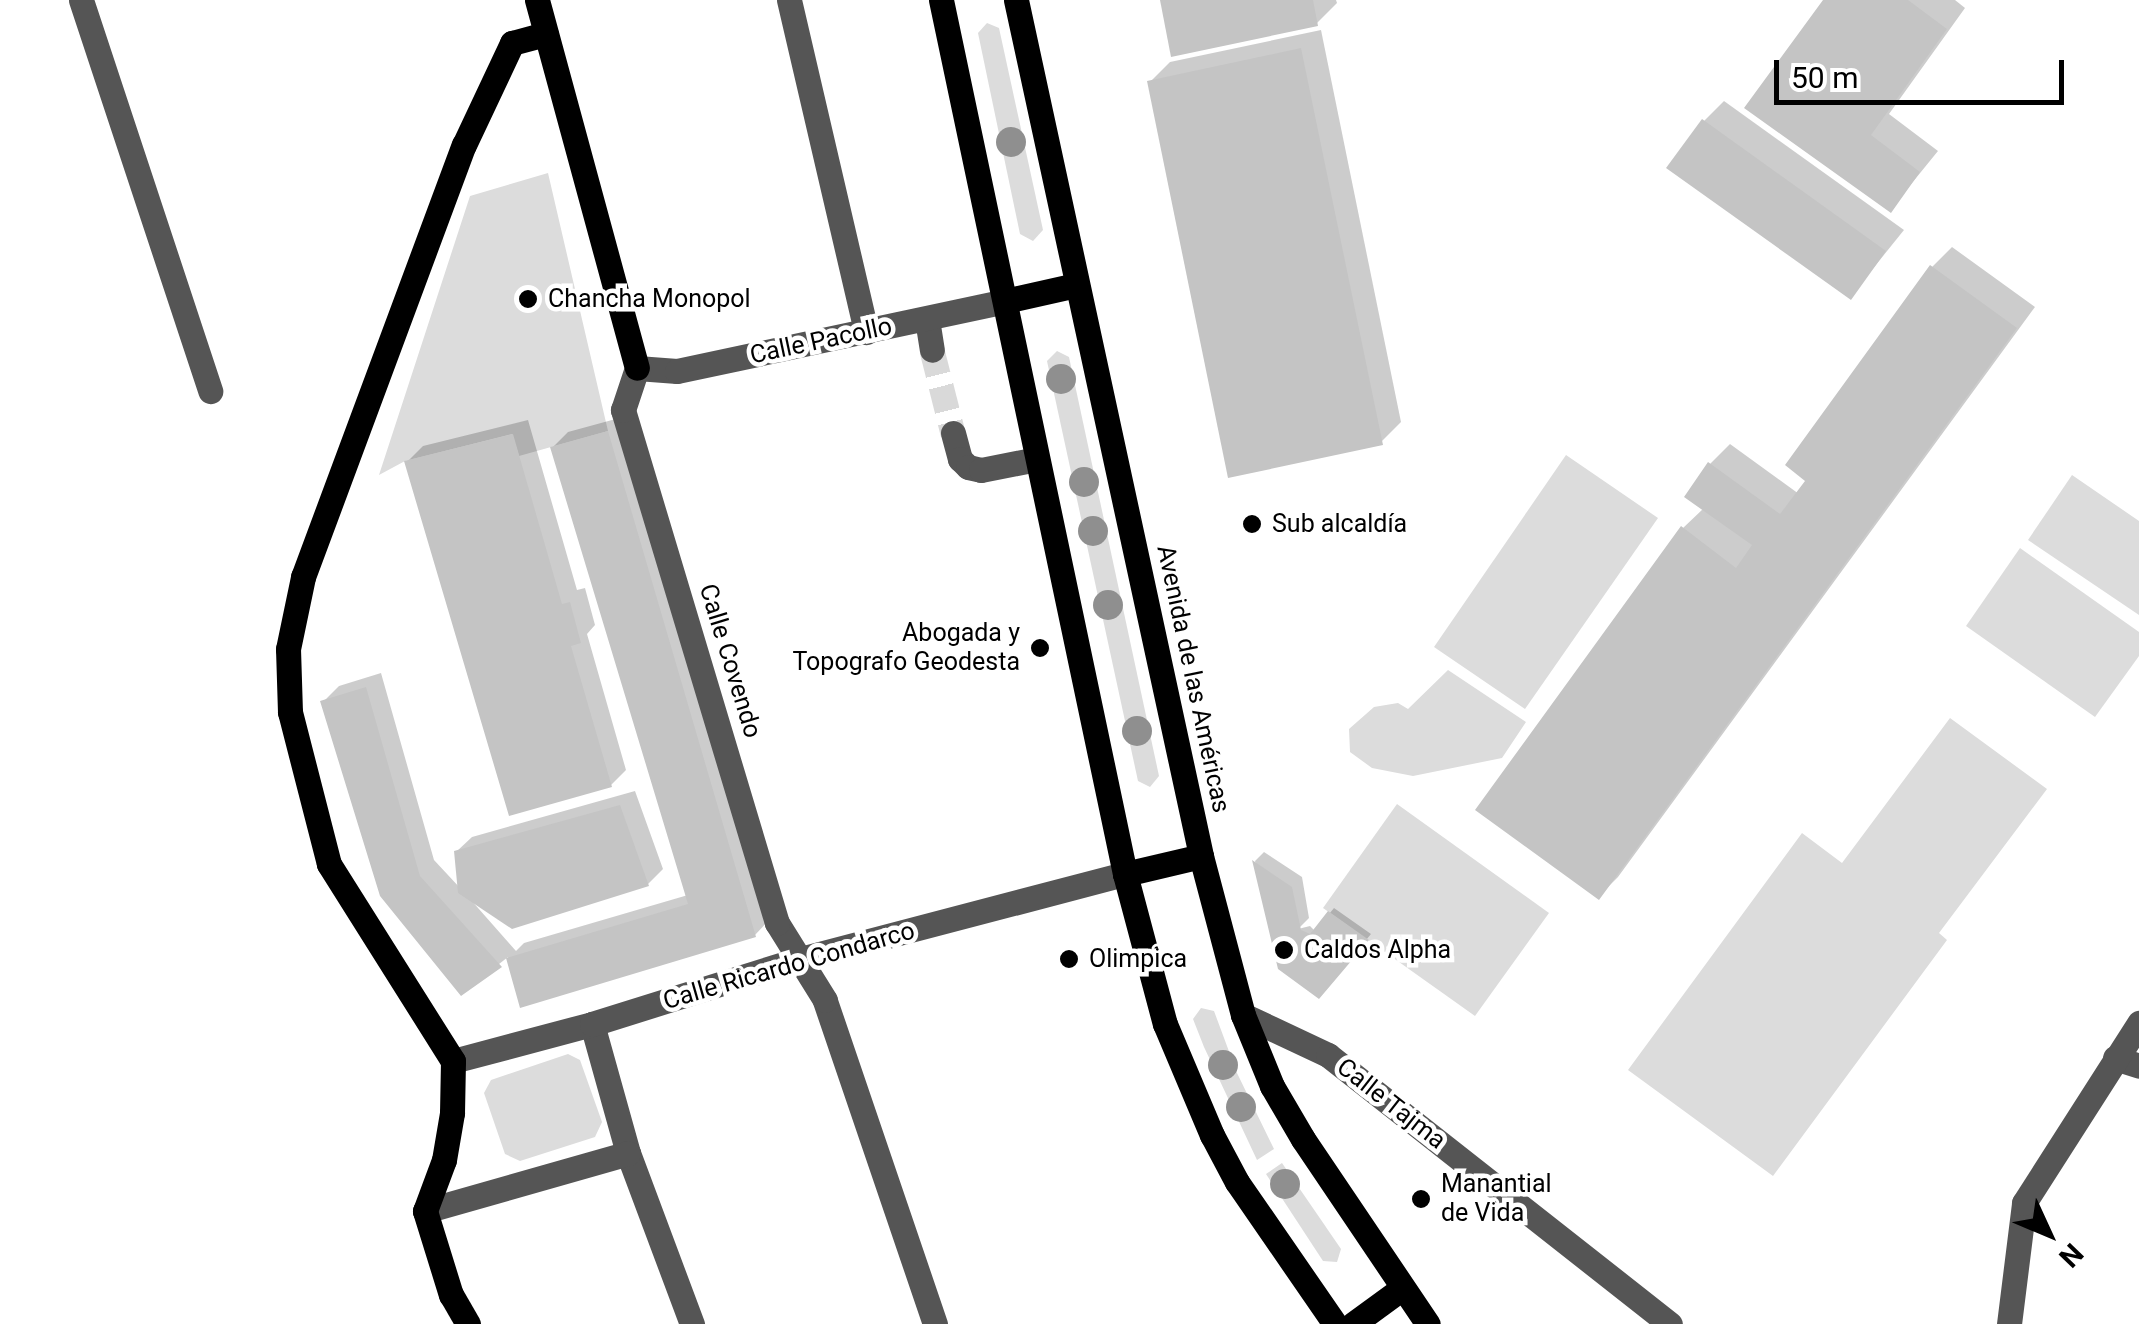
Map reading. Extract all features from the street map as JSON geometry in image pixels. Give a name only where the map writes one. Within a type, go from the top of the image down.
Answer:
[{"type":"main road","name":"Calle Covendo","points":[[537,0],[637,368]]},
{"type":"main road","points":[[942,0],[1126,874],[1166,1024],[1212,1135],[1266,1229],[1336,1324]]},
{"type":"main road","name":"Avenida de las Américas","points":[[1016,0],[1201,856],[1243,1014],[1272,1086],[1428,1324]]},
{"type":"main road","points":[[468,1324],[451,1295],[425,1211],[444,1160],[452,1113],[453,1061],[329,864],[290,712],[288,648],[303,577],[464,145],[512,43],[546,34]]},
{"type":"main road","points":[[1004,302],[1076,286]]},
{"type":"main road","points":[[1126,874],[1201,856]]},
{"type":"main road","points":[[1352,1324],[1401,1288]]},
{"type":"street","points":[[81,0],[210,391]]},
{"type":"street","points":[[789,0],[866,332]]},
{"type":"street","name":"Calle Pacollo","points":[[637,368],[677,371],[1004,302]]},
{"type":"street","points":[[927,319],[932,350]]},
{"type":"street","name":"Calle Covendo","points":[[637,368],[624,410],[777,923],[825,1000],[936,1324]]},
{"type":"street","points":[[953,432],[960,459],[968,467],[981,470],[1037,459]]},
{"type":"street","name":"Calle Ricardo Condarco","points":[[453,1061],[592,1024],[800,959],[1126,874]]},
{"type":"street","name":"Calle Tajma","points":[[1243,1014],[1328,1054],[1670,1324]]},
{"type":"street","points":[[2009,1324],[2024,1203],[2127,1062],[2139,1023]]},
{"type":"street","points":[[592,1024],[628,1153],[692,1324]]},
{"type":"street","points":[[425,1211],[628,1153]]},
{"type":"shaded area","points":[[987,23],[999,28],[1043,230],[1033,241],[1020,234],[978,33]]},
{"type":"shaded area","points":[[548,173],[608,431],[519,456],[512,434],[405,461],[379,475],[470,196]]},
{"type":"shaded area","points":[[1057,351],[1069,357],[1159,776],[1150,787],[1138,781],[1047,361]]},
{"type":"shaded area","points":[[1566,455],[1658,518],[1525,709],[1434,647]]},
{"type":"shaded area","points":[[2072,475],[2139,521],[2139,615],[2028,540]]},
{"type":"shaded area","points":[[2020,548],[2139,632],[2139,656],[2095,717],[1966,626]]},
{"type":"shaded area","points":[[1448,670],[1526,722],[1502,758],[1413,776],[1372,768],[1350,752],[1349,729],[1374,707],[1398,703],[1408,709]]},
{"type":"shaded area","points":[[1950,718],[2047,789],[1939,933],[1947,940],[1773,1176],[1628,1070],[1802,833],[1842,863]]},
{"type":"shaded area","points":[[1397,804],[1549,913],[1475,1016],[1323,908]]},
{"type":"shaded area","points":[[1201,1008],[1214,1011],[1237,1073],[1274,1149],[1257,1160],[1193,1019]]},
{"type":"shaded area","points":[[568,1054],[580,1060],[602,1122],[595,1137],[520,1161],[505,1154],[484,1093],[491,1080]]},
{"type":"shaded area","points":[[1282,1163],[1341,1249],[1337,1262],[1323,1261],[1266,1174]]},
{"type":"building","points":[[1160,0],[1313,0],[1318,26],[1171,57]]},
{"type":"building","points":[[1823,0],[1908,0],[1947,29],[1871,135],[1920,172],[1891,213],[1744,108]]},
{"type":"building","points":[[1301,48],[1383,445],[1228,478],[1147,81]]},
{"type":"building","points":[[1702,119],[1886,251],[1851,300],[1666,168]]},
{"type":"building","points":[[1930,265],[2017,328],[1599,900],[1475,810],[1681,526],[1736,568],[1752,545],[1684,497],[1708,462],[1780,514],[1805,481],[1785,465]]},
{"type":"building","points":[[608,431],[756,937],[520,1008],[506,958],[688,904],[550,447]]},
{"type":"building","points":[[513,434],[562,604],[570,602],[581,643],[571,646],[612,787],[509,816],[404,461]]},
{"type":"building","points":[[366,687],[420,876],[502,967],[461,996],[380,896],[320,701]]},
{"type":"building","points":[[620,805],[649,886],[512,929],[458,893],[454,851]]},
{"type":"building","points":[[1252,860],[1292,887],[1301,930],[1310,934],[1328,911],[1369,940],[1319,999],[1278,969]]},
{"type":"tunnel","points":[[932,350],[953,433]]},
{"type":"place","name":"Chancha Monopol","points":[[528,299]]},
{"type":"place","name":"Sub alcaldía","points":[[1252,524]]},
{"type":"place","name":"Abogada y Topografo Geodesta","points":[[1040,648]]},
{"type":"place","name":"Caldos Alpha","points":[[1284,950]]},
{"type":"place","name":"Olimpica","points":[[1069,959]]},
{"type":"place","name":"Manantial de Vida","points":[[1421,1199]]}]
